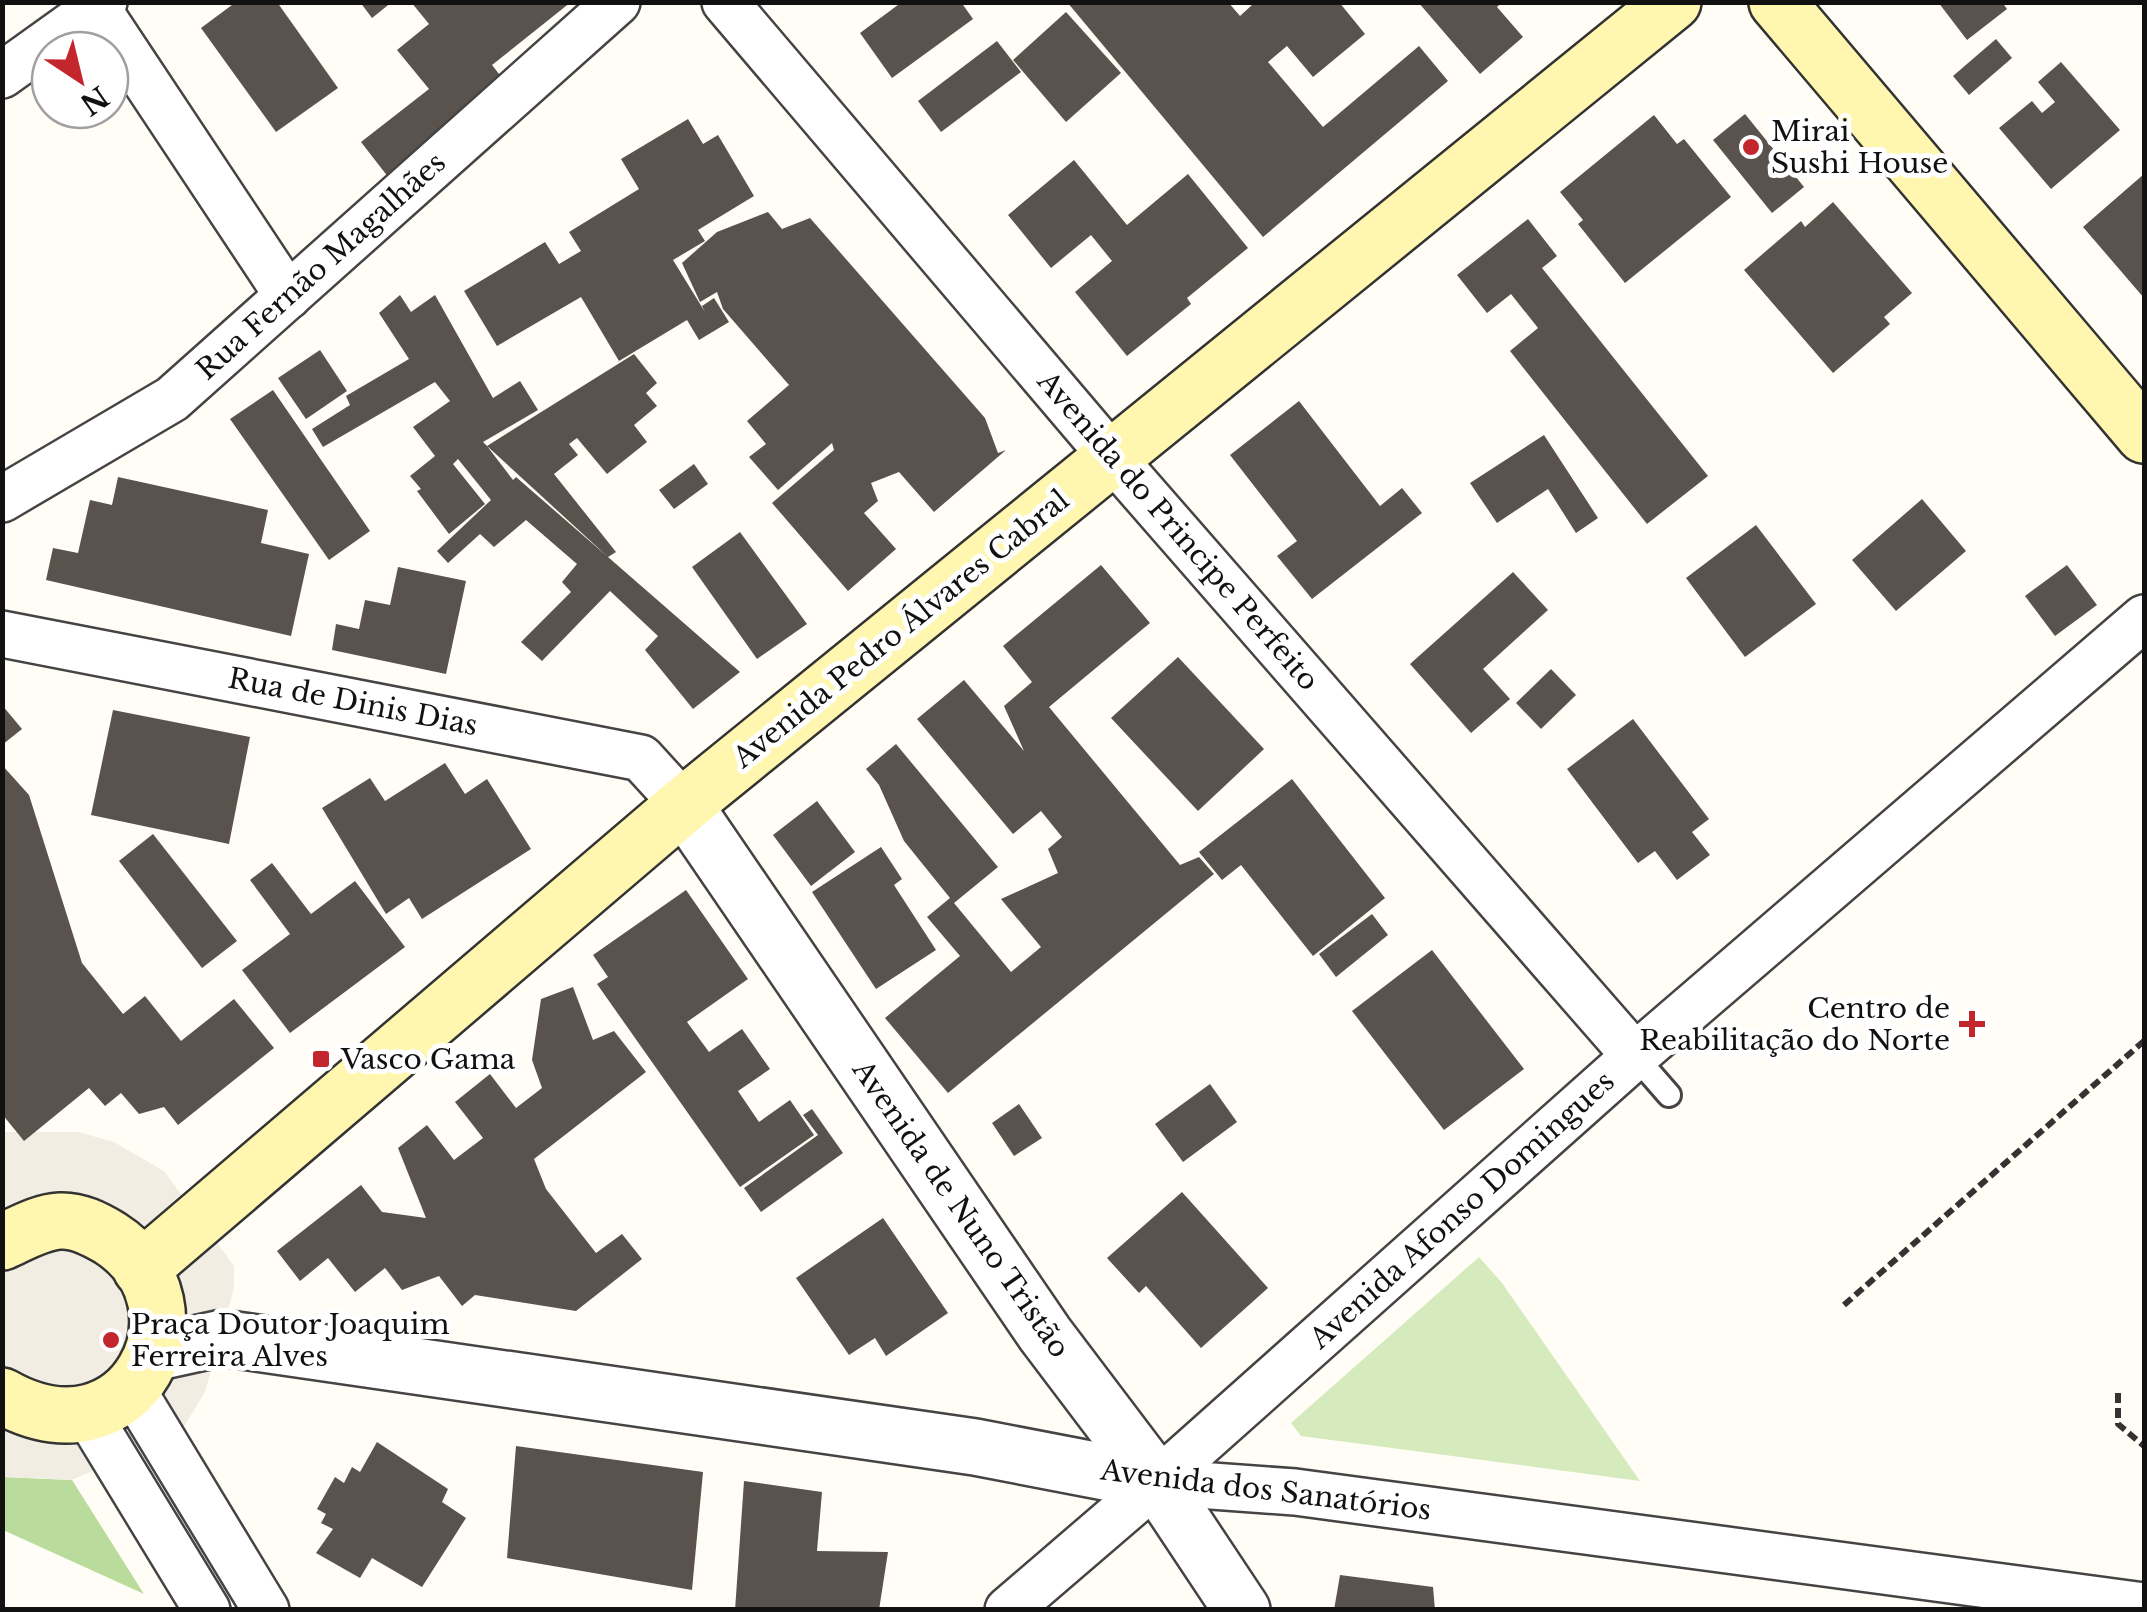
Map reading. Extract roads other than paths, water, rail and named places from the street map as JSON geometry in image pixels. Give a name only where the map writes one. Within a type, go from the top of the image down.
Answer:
[{"type":"main road","name":"Avenida Pedro Álvares Cabral","points":[[141,1269],[684,805],[1673,2]]},
{"type":"main road","points":[[1777,2],[2144,435]]},
{"type":"main road","points":[[2,1242],[60,1220],[92,1227],[122,1245],[141,1269],[153,1297],[158,1325],[124,1385]]},
{"type":"main road","name":"Avenida dos Sanatórios","points":[[2,1396],[28,1410],[58,1416],[124,1385]]},
{"type":"street","name":"Rua Fernão Magalhães","points":[[2,499],[172,399],[617,2]]},
{"type":"street","name":"Avenida do Principe Perfeito","points":[[725,2],[1112,457],[1635,1056]]},
{"type":"street","points":[[2,75],[98,4],[288,296]]},
{"type":"street","name":"Avenida Afonso Domingues","points":[[1008,1610],[1635,1056],[2144,618]]},
{"type":"street","name":"Rua de Dinis Dias","points":[[2,634],[641,758],[684,805]]},
{"type":"street","name":"Avenida de Nuno Tristão","points":[[684,805],[1045,1334],[1157,1482],[1242,1610]]},
{"type":"street","name":"Avenida dos Sanatórios","points":[[124,1385],[222,1338],[975,1447],[1157,1482],[1295,1492],[2144,1606]]},
{"type":"street","points":[[124,1385],[207,1610]]},
{"type":"street","points":[[124,1385],[266,1610]]},
{"type":"lane","points":[[1635,1056],[1669,1095]]},
{"type":"place","name":"Mirai Sushi House","points":[[1751,147]]},
{"type":"place","name":"Centro de Reabilitação do Norte","points":[[1972,1024]]},
{"type":"place","name":"Vasco Gama","points":[[321,1059]]},
{"type":"place","name":"Praça Doutor Joaquim Ferreira Alves","points":[[111,1340]]}]
